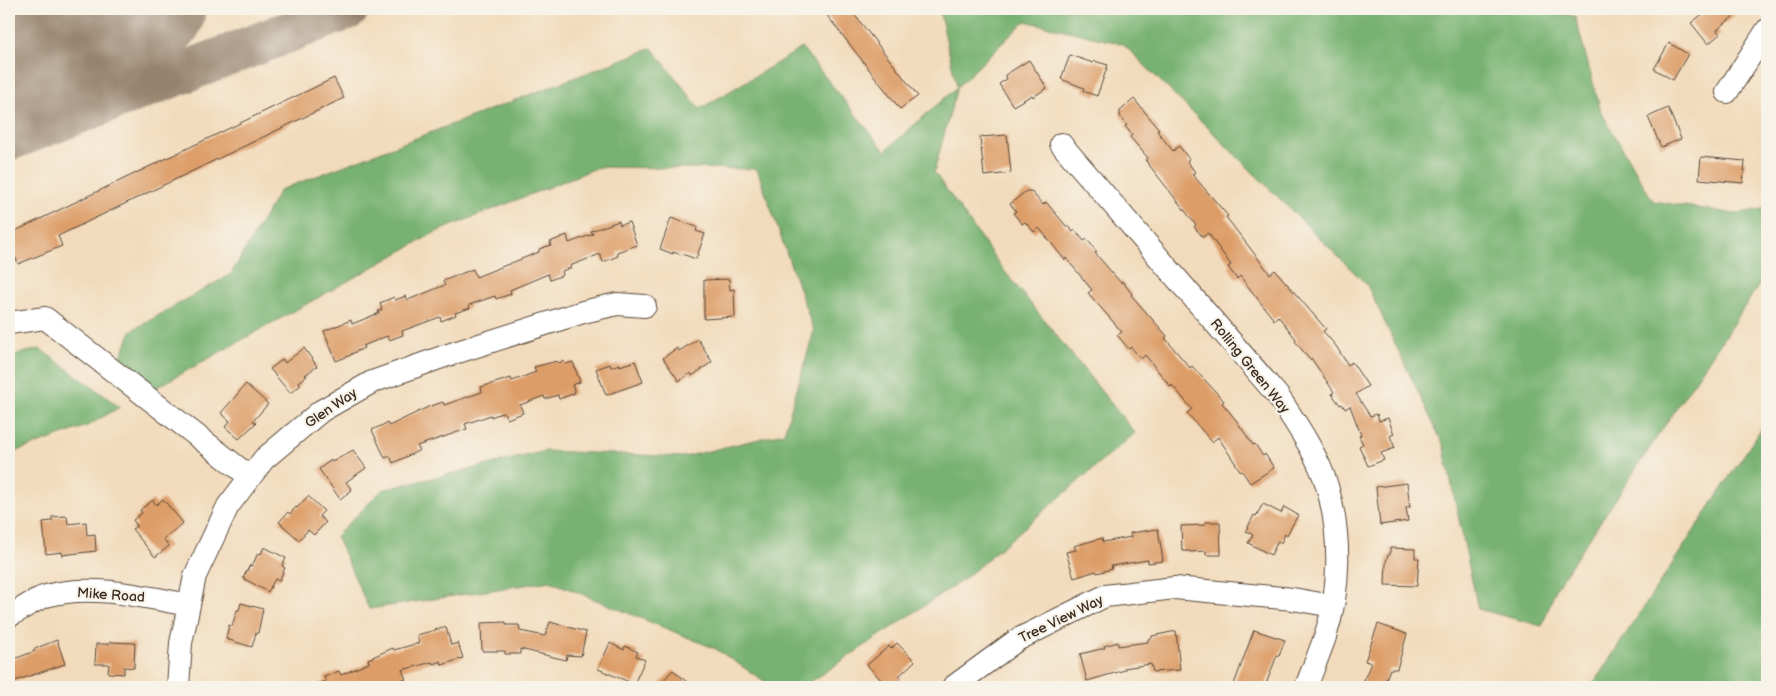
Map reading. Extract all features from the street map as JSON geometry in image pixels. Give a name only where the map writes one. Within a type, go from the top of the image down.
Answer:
[{"type":"street","points":[[1726,92],[1767,30]]},
{"type":"street","name":"Rolling Green Way","points":[[1061,144],[1278,396],[1306,439],[1327,484],[1336,524],[1338,573],[1326,636],[1306,687]]},
{"type":"street","name":"Glen Way","points":[[178,687],[181,642],[195,576],[228,506],[264,459],[321,411],[372,382],[445,356],[583,312],[617,304],[645,306]]},
{"type":"street","points":[[9,323],[45,318],[250,477]]},
{"type":"street","name":"Tree View Way","points":[[953,687],[1017,640],[1105,596],[1175,588],[1293,599],[1332,606]]},
{"type":"street","name":"Mike Road","points":[[9,616],[46,596],[85,591],[130,594],[189,605]]},
{"type":"green space","points":[[939,9],[1535,9],[1575,16],[1601,112],[1653,201],[1735,214],[1767,208],[1767,273],[1556,588],[1542,626],[1478,609],[1443,444],[1367,285],[1123,44],[1025,21],[957,87]]},
{"type":"green space","points":[[652,48],[700,109],[802,48],[885,151],[957,87],[934,172],[1002,268],[1135,433],[964,579],[803,687],[773,687],[716,649],[550,581],[369,609],[336,536],[382,490],[546,451],[684,457],[784,433],[814,331],[757,169],[599,167],[436,232],[152,390],[118,364],[131,331],[231,274],[280,190]]},
{"type":"green space","points":[[40,349],[120,407],[87,426],[9,454],[9,356]]},
{"type":"green space","points":[[1767,420],[1767,687],[1591,687]]},
{"type":"building","points":[[822,9],[850,9],[918,96],[900,109]]},
{"type":"building","points":[[1709,9],[1728,9],[1734,16],[1717,30],[1720,34],[1708,44],[1691,23]]},
{"type":"building","points":[[1669,43],[1688,54],[1673,80],[1654,69]]},
{"type":"building","points":[[1070,55],[1093,63],[1094,61],[1108,65],[1097,96],[1083,91],[1084,88],[1061,79]]},
{"type":"building","points":[[1029,60],[1047,88],[1013,106],[999,84],[1007,79],[1005,75]]},
{"type":"building","points":[[334,78],[344,98],[58,236],[62,246],[18,264],[16,258],[13,260],[9,251],[9,234]]},
{"type":"building","points":[[1134,99],[1159,129],[1157,131],[1173,151],[1179,146],[1189,159],[1187,161],[1195,172],[1192,174],[1228,216],[1226,217],[1270,274],[1275,270],[1326,329],[1323,331],[1336,346],[1348,365],[1352,362],[1368,386],[1356,394],[1370,416],[1377,414],[1379,421],[1388,418],[1394,434],[1390,436],[1395,448],[1381,453],[1384,460],[1368,466],[1359,446],[1363,444],[1359,436],[1361,435],[1350,406],[1345,409],[1342,404],[1340,405],[1332,394],[1334,392],[1311,358],[1310,360],[1278,316],[1274,320],[1240,276],[1237,279],[1228,267],[1231,265],[1208,233],[1203,237],[1194,227],[1196,225],[1146,161],[1148,158],[1130,137],[1132,135],[1120,116],[1120,111]]},
{"type":"building","points":[[1668,108],[1681,139],[1661,147],[1648,117]]},
{"type":"building","points":[[1007,135],[1011,173],[984,176],[980,137]]},
{"type":"building","points":[[1701,157],[1745,161],[1743,183],[1699,179]]},
{"type":"building","points":[[1026,191],[1031,191],[1043,205],[1046,202],[1067,227],[1068,225],[1073,232],[1075,230],[1084,241],[1087,239],[1097,252],[1095,253],[1121,283],[1122,281],[1131,295],[1167,336],[1165,338],[1190,368],[1192,366],[1224,401],[1222,403],[1253,445],[1255,444],[1263,456],[1265,454],[1274,468],[1250,483],[1218,437],[1212,442],[1187,413],[1192,409],[1172,385],[1171,387],[1145,355],[1141,359],[1117,335],[1122,332],[1088,293],[1092,290],[1066,258],[1065,260],[1039,228],[1034,232],[1025,222],[1022,224],[1013,213],[1016,211],[1010,204]]},
{"type":"building","points":[[671,218],[697,227],[696,231],[705,234],[696,259],[660,249]]},
{"type":"building","points":[[619,221],[620,225],[629,222],[637,245],[617,252],[618,256],[603,262],[600,254],[570,266],[571,268],[562,271],[563,275],[550,280],[548,274],[510,290],[511,294],[496,299],[495,296],[469,305],[470,308],[455,313],[456,315],[441,321],[440,317],[402,331],[403,335],[389,340],[387,336],[363,346],[364,348],[336,361],[324,331],[351,320],[352,324],[379,313],[378,311],[382,310],[380,303],[394,297],[395,300],[406,296],[408,300],[445,285],[443,281],[473,269],[476,277],[539,252],[539,249],[551,245],[550,242],[567,235],[569,243],[593,234],[591,231]]},
{"type":"building","points":[[729,279],[730,290],[734,289],[735,317],[704,319],[704,280]]},
{"type":"building","points":[[698,339],[712,362],[692,376],[691,373],[679,381],[663,358],[677,348],[679,351]]},
{"type":"building","points":[[304,348],[317,366],[299,382],[301,385],[290,393],[270,369],[283,359],[285,363]]},
{"type":"building","points":[[557,361],[558,363],[564,361],[565,364],[573,362],[580,382],[572,385],[575,393],[559,399],[558,395],[545,399],[544,396],[520,405],[523,413],[507,419],[504,412],[465,424],[467,429],[417,446],[420,450],[393,463],[390,456],[385,458],[372,430],[387,423],[389,426],[428,407],[443,402],[444,405],[482,392],[481,387],[511,378],[512,381],[536,372],[534,367]]},
{"type":"building","points":[[635,361],[643,382],[606,395],[596,369],[610,364],[611,367],[620,364],[620,366]]},
{"type":"building","points":[[246,384],[268,404],[253,421],[256,423],[239,439],[225,427],[230,421],[221,413]]},
{"type":"building","points":[[353,450],[366,468],[346,482],[352,490],[340,499],[319,469],[331,460],[332,462]]},
{"type":"building","points":[[1407,483],[1410,507],[1406,507],[1408,521],[1380,525],[1376,487]]},
{"type":"building","points":[[308,496],[324,511],[319,516],[326,522],[314,535],[308,530],[299,540],[279,522],[288,512],[290,514],[297,508]]},
{"type":"building","points":[[163,499],[183,523],[163,539],[169,546],[155,557],[132,529],[137,526],[133,520],[142,513],[140,510],[153,500],[156,505]]},
{"type":"building","points":[[1263,504],[1281,513],[1284,507],[1298,515],[1287,535],[1285,534],[1281,543],[1278,541],[1271,555],[1248,543],[1253,535],[1246,531],[1254,515],[1256,516]]},
{"type":"building","points":[[67,516],[68,524],[86,522],[87,535],[95,534],[96,551],[62,555],[62,552],[46,554],[43,522],[52,521],[52,517]]},
{"type":"building","points":[[1205,522],[1220,522],[1221,555],[1206,555],[1206,551],[1182,551],[1181,526],[1205,525]]},
{"type":"building","points":[[1158,529],[1163,561],[1148,563],[1148,560],[1111,566],[1112,569],[1097,573],[1096,571],[1074,578],[1066,552],[1076,550],[1074,546],[1102,538],[1103,542],[1131,537],[1130,533]]},
{"type":"building","points":[[264,547],[286,558],[282,566],[285,568],[279,581],[275,579],[268,592],[243,578],[250,565],[252,566],[258,553],[261,554]]},
{"type":"building","points":[[1390,548],[1415,549],[1415,558],[1419,558],[1417,586],[1385,585],[1386,562],[1388,555],[1390,555]]},
{"type":"building","points":[[241,603],[263,609],[258,633],[256,633],[252,647],[226,639],[229,625],[232,626]]},
{"type":"building","points":[[506,622],[506,625],[519,625],[520,631],[545,636],[550,622],[586,632],[581,656],[567,655],[566,660],[520,649],[520,654],[505,654],[505,651],[482,651],[481,623]]},
{"type":"building","points":[[1378,624],[1407,634],[1397,669],[1390,669],[1383,687],[1361,687],[1371,663],[1365,661]]},
{"type":"building","points":[[446,627],[451,645],[458,643],[463,658],[442,665],[441,661],[433,664],[432,662],[402,670],[406,679],[392,685],[391,682],[379,687],[312,687],[326,681],[324,677],[339,671],[341,675],[369,663],[368,659],[393,648],[394,650],[419,643],[417,635]]},
{"type":"building","points":[[1254,630],[1285,640],[1265,687],[1233,687]]},
{"type":"building","points":[[1176,631],[1180,670],[1153,672],[1151,664],[1124,668],[1125,670],[1087,681],[1080,654],[1105,648],[1104,646],[1118,642],[1118,646],[1148,642],[1148,639],[1152,638],[1152,636]]},
{"type":"building","points":[[57,640],[65,664],[9,683],[9,661]]},
{"type":"building","points":[[110,642],[135,643],[134,668],[124,667],[124,674],[108,673],[109,664],[95,664],[96,644],[109,644]]},
{"type":"building","points":[[610,643],[624,650],[625,646],[638,652],[636,656],[645,660],[634,684],[598,669]]},
{"type":"building","points":[[897,643],[915,661],[899,676],[901,679],[892,687],[888,687],[867,665],[889,646],[891,649]]},
{"type":"building","points":[[673,670],[693,687],[657,687]]},
{"type":"taxiway","points":[[9,140],[348,9]]},
{"type":"runway","points":[[9,63],[153,9]]}]
